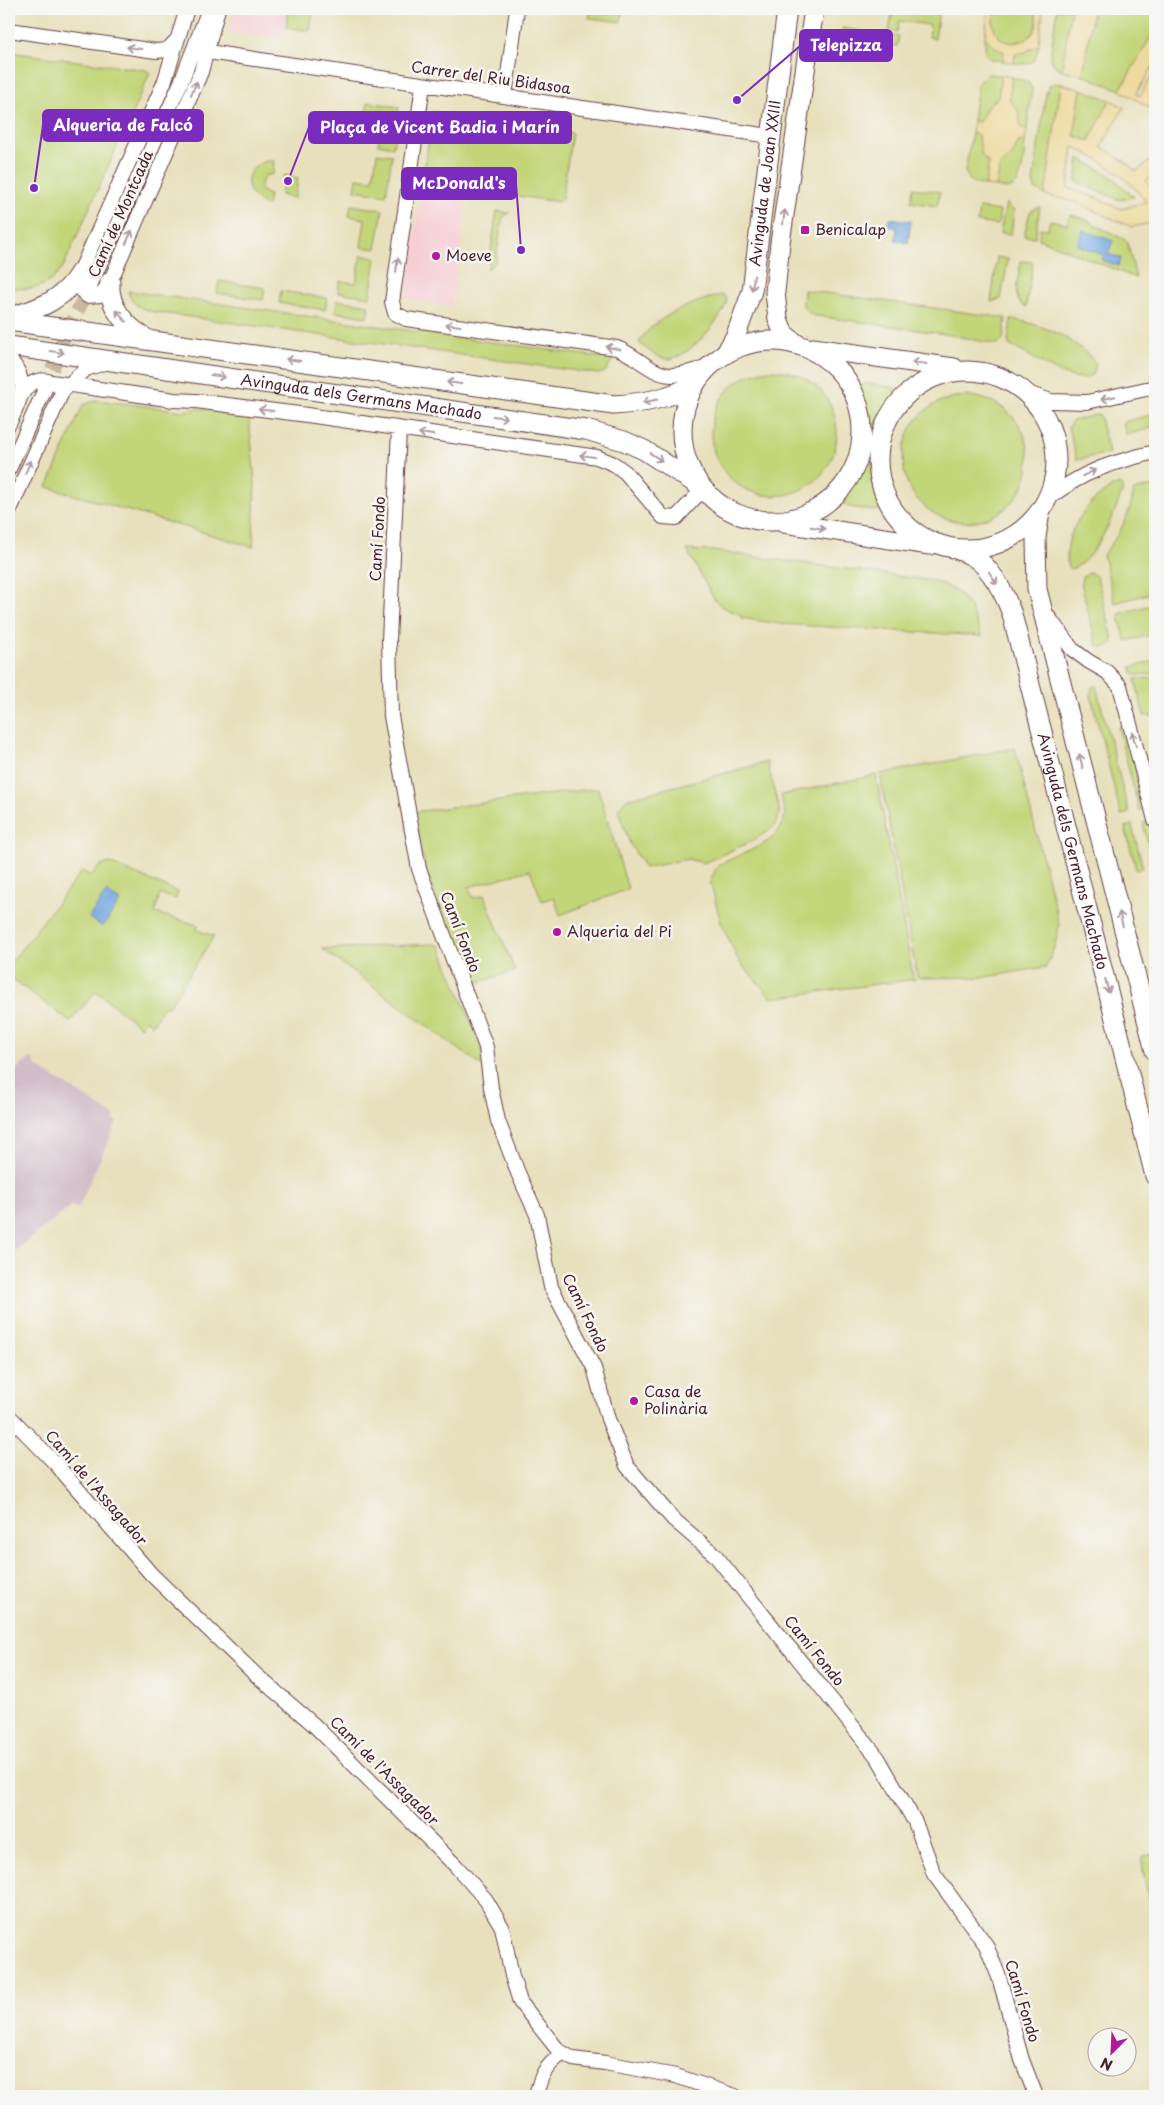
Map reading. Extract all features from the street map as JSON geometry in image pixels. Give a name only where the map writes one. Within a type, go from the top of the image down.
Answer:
[{"type":"main road","name":"Avinguda de Joan XXIII","points":[[726,353],[747,310],[752,291],[787,9]]},
{"type":"main road","name":"Avinguda de Joan XXIII","points":[[800,345],[784,334],[778,319],[775,292],[780,243],[814,9]]},
{"type":"main road","points":[[9,319],[48,304],[69,287],[85,280]]},
{"type":"main road","points":[[110,282],[109,292],[116,312],[141,336],[150,340]]},
{"type":"main road","name":"Avinguda dels Germans Machado","points":[[9,319],[614,405],[636,403],[669,396],[695,384]]},
{"type":"main road","points":[[800,345],[827,360],[838,370],[854,395],[862,425],[858,455],[845,483],[824,504],[796,518],[775,520],[753,519],[726,508],[702,488],[688,464],[683,446],[682,432],[685,406],[695,384],[707,368],[726,353],[755,342],[772,341],[800,345],[967,370],[989,373],[1002,378],[1027,393],[1047,419],[1055,444],[1057,467],[1044,505],[1027,527],[1011,538],[984,547],[952,548],[931,542],[916,533],[903,522],[892,508],[884,493],[879,476],[877,458],[884,424],[893,409],[904,396],[933,376],[967,370]]},
{"type":"main road","name":"Avinguda dels Germans Machado","points":[[9,346],[586,430],[624,441],[644,450],[702,488]]},
{"type":"main road","name":"Avinguda dels Germans Machado","points":[[1044,505],[1036,537],[1037,587],[1155,1051]]},
{"type":"main road","name":"Avinguda dels Germans Machado","points":[[753,519],[952,548],[974,557],[985,566],[1006,599],[1012,614],[1155,1176]]},
{"type":"street","name":"Camí de Montcada","points":[[85,280],[164,84],[187,9]]},
{"type":"street","name":"Camí de Montcada","points":[[193,50],[199,9]]},
{"type":"street","name":"Camí de Montcada","points":[[208,9],[181,82],[85,280],[79,288],[87,296],[101,295],[110,282],[201,72],[208,52],[218,9]]},
{"type":"street","points":[[505,96],[517,9]]},
{"type":"street","points":[[9,30],[156,51],[167,50],[178,39]]},
{"type":"street","name":"Carrer del Riu Bidasoa","points":[[208,52],[770,136]]},
{"type":"street","points":[[423,85],[392,302],[395,313],[406,319],[617,348],[631,354],[652,368],[671,374],[707,368]]},
{"type":"street","points":[[9,358],[21,374],[22,388],[9,424]]},
{"type":"street","points":[[9,512],[57,403],[68,385],[83,372],[100,364],[115,360]]},
{"type":"street","points":[[83,372],[80,382],[92,389]]},
{"type":"street","points":[[19,400],[29,384],[34,382],[57,386],[57,403]]},
{"type":"street","points":[[48,385],[68,385],[287,413],[597,457],[614,464],[625,472],[658,513],[670,519],[681,514],[702,488]]},
{"type":"street","points":[[9,469],[48,385]]},
{"type":"street","points":[[1027,393],[1051,401],[1080,403],[1155,387]]},
{"type":"street","name":"Camí Fondo","points":[[399,430],[389,640],[393,726],[419,869],[486,1047],[491,1088],[498,1121],[537,1215],[551,1286],[594,1368],[608,1419],[626,1466],[673,1518],[715,1555],[878,1758],[914,1822],[934,1874],[986,1945],[1000,1977],[1022,2060],[1036,2096]]},
{"type":"street","points":[[1044,505],[1067,483],[1102,467],[1155,452]]},
{"type":"street","name":"Avinguda dels Germans Machado","points":[[1042,609],[1072,649],[1107,672],[1120,686],[1155,820]]},
{"type":"street","name":"Camí de l'Assagador","points":[[9,1416],[55,1463],[152,1575],[256,1675],[313,1724],[456,1866],[486,1900],[502,1927],[512,1976],[520,2002],[558,2050],[573,2059],[676,2076],[735,2096]]},
{"type":"street","points":[[536,2096],[540,2077],[550,2064],[563,2053]]},
{"type":"shaded area","points":[[234,9],[288,9],[284,38],[229,32]]},
{"type":"shaded area","name":"Moeve","points":[[420,193],[464,199],[463,206],[466,207],[452,306],[406,299]]},
{"type":"shaded area","points":[[32,1057],[36,1066],[115,1116],[113,1119],[117,1122],[78,1208],[71,1206],[9,1255],[9,1074]]},
{"type":"green space","points":[[288,9],[313,9],[310,31],[286,27]]},
{"type":"green space","points":[[591,9],[623,9],[621,22],[589,18]]},
{"type":"green space","points":[[893,9],[939,9],[935,39],[929,37],[930,25],[899,21],[897,33],[889,31]]},
{"type":"green space","points":[[996,9],[1033,9],[1037,19],[1031,35],[1015,42],[1006,41],[999,37],[993,23]]},
{"type":"green space","points":[[1057,9],[1071,9],[1062,70],[1054,65],[1050,58]]},
{"type":"green space","points":[[1093,9],[1155,9],[1155,30],[1120,90],[1083,75]]},
{"type":"green space","points":[[842,28],[899,37],[897,46],[851,39],[845,36]]},
{"type":"green space","points":[[985,37],[992,45],[1005,52],[1003,61],[990,59],[985,53]]},
{"type":"green space","points":[[1039,45],[1032,62],[1025,64],[1014,63],[1015,54],[1025,52]]},
{"type":"green space","points":[[9,52],[146,70],[150,73],[64,265],[47,283],[26,289],[9,287]]},
{"type":"green space","points":[[987,74],[1001,75],[998,98],[993,100],[979,122],[973,121],[978,83]]},
{"type":"green space","points":[[1012,77],[1028,82],[1032,89],[1027,129],[1020,128],[1018,111],[1009,99]]},
{"type":"green space","points":[[1061,84],[1045,195],[1035,189],[1033,181],[1046,93],[1050,85]]},
{"type":"green space","points":[[1081,89],[1110,100],[1089,141],[1074,135]]},
{"type":"green space","points":[[368,102],[399,107],[393,147],[378,144],[382,117],[366,114]]},
{"type":"green space","points":[[433,112],[572,133],[562,198],[558,202],[426,182],[423,178]]},
{"type":"green space","points":[[972,133],[978,135],[985,160],[989,163],[985,186],[972,183],[965,172]]},
{"type":"green space","points":[[1019,141],[1025,142],[1019,180],[1010,188],[996,187],[1000,165],[1012,156]]},
{"type":"green space","points":[[377,153],[392,155],[386,195],[355,190],[357,178],[373,180]]},
{"type":"green space","points":[[1079,158],[1111,176],[1134,197],[1120,200],[1076,182]]},
{"type":"green space","points":[[267,161],[274,161],[273,174],[265,176],[260,185],[261,191],[269,195],[267,206],[253,196],[249,190],[248,183],[252,170]]},
{"type":"green space","points":[[284,175],[298,178],[295,198],[281,195]]},
{"type":"green space","points":[[913,188],[940,192],[937,206],[911,202]]},
{"type":"green space","points":[[1006,203],[1014,211],[1011,234],[1000,233]]},
{"type":"green space","points":[[351,205],[383,210],[376,249],[361,247],[365,219],[349,216]]},
{"type":"green space","points":[[1040,207],[1035,237],[1024,236],[1030,212]]},
{"type":"green space","points":[[979,208],[1000,211],[998,225],[977,222]]},
{"type":"green space","points":[[497,211],[510,213],[502,219],[496,261],[488,269]]},
{"type":"green space","points":[[1070,215],[1082,218],[1127,241],[1136,278],[1039,239],[1040,228],[1048,229],[1050,220],[1067,224]]},
{"type":"green space","points":[[361,255],[376,258],[370,297],[338,292],[340,281],[356,283]]},
{"type":"green space","points":[[997,257],[1008,259],[1001,299],[991,302]]},
{"type":"green space","points":[[1021,261],[1033,262],[1026,307],[1018,300],[1017,294]]},
{"type":"green space","points":[[219,281],[265,288],[263,300],[217,293]]},
{"type":"green space","points":[[804,290],[1006,318],[1003,339],[1000,343],[996,344],[945,334],[811,315],[803,306]]},
{"type":"green space","points":[[128,291],[613,359],[605,372],[598,374],[154,312],[137,305],[129,296]]},
{"type":"green space","points":[[281,291],[327,298],[325,310],[279,303]]},
{"type":"green space","points":[[723,295],[727,300],[725,307],[713,326],[695,345],[677,357],[665,359],[653,354],[639,343],[644,334],[663,318],[701,301]]},
{"type":"green space","points":[[337,300],[369,305],[367,317],[335,312]]},
{"type":"green space","points":[[1011,319],[1047,329],[1068,339],[1096,363],[1094,373],[1087,378],[1076,378],[1066,375],[1010,346],[1008,341]]},
{"type":"green space","points":[[774,370],[798,375],[809,380],[819,388],[827,398],[832,409],[837,433],[832,457],[827,468],[819,478],[809,486],[798,491],[774,496],[750,491],[739,486],[729,478],[721,468],[716,457],[711,433],[716,409],[721,398],[729,388],[739,380],[750,375]]},
{"type":"green space","points":[[864,383],[892,387],[898,393],[882,416],[872,446],[872,473],[882,506],[876,511],[849,507],[843,503],[844,497],[862,468],[868,446],[867,412],[859,388]]},
{"type":"green space","points":[[966,396],[990,400],[1011,414],[1025,435],[1029,459],[1025,483],[1011,504],[990,518],[966,522],[942,518],[921,504],[907,483],[903,459],[907,435],[921,414],[942,400]]},
{"type":"green space","points":[[97,400],[184,411],[198,408],[249,417],[255,483],[253,547],[47,487],[83,405]]},
{"type":"green space","points":[[1099,414],[1109,453],[1077,460],[1068,427],[1072,421]]},
{"type":"green space","points":[[1155,414],[1155,427],[1126,435],[1123,422]]},
{"type":"green space","points":[[1119,484],[1122,486],[1122,492],[1109,525],[1087,558],[1079,565],[1070,569],[1067,562],[1068,543],[1077,522],[1091,503],[1100,495]]},
{"type":"green space","points":[[1155,485],[1155,592],[1115,603],[1103,555],[1123,525],[1134,491]]},
{"type":"green space","points":[[687,550],[713,551],[935,581],[958,592],[970,607],[982,636],[780,624],[741,618],[741,615],[722,607],[714,599]]},
{"type":"green space","points":[[1090,572],[1097,577],[1113,639],[1112,644],[1103,648],[1098,646],[1096,642],[1081,583],[1082,577]]},
{"type":"green space","points":[[1155,604],[1155,634],[1126,641],[1119,618],[1121,613]]},
{"type":"green space","points":[[1155,661],[1155,674],[1134,675],[1131,667]]},
{"type":"green space","points":[[1155,678],[1155,716],[1144,716],[1135,679]]},
{"type":"green space","points":[[1096,686],[1129,813],[1121,815],[1091,696],[1092,687]]},
{"type":"green space","points":[[1125,726],[1147,809],[1139,810],[1118,727]]},
{"type":"green space","points":[[1015,748],[1059,924],[1051,957],[1046,967],[986,977],[920,978],[917,976],[880,774]]},
{"type":"green space","points":[[767,762],[780,813],[774,827],[754,840],[704,863],[688,859],[645,868],[630,844],[618,810],[626,799]]},
{"type":"green space","points":[[876,775],[913,976],[916,979],[772,998],[740,963],[721,923],[710,881],[718,865],[770,840],[781,828],[785,815],[781,795]]},
{"type":"green space","points":[[598,788],[628,889],[560,915],[554,897],[542,901],[530,870],[469,887],[473,898],[484,895],[515,971],[472,984],[426,871],[413,812]]},
{"type":"green space","points":[[1150,821],[1155,842],[1155,866],[1153,866],[1143,823]]},
{"type":"green space","points":[[1132,825],[1143,868],[1136,870],[1125,827]]},
{"type":"green space","points":[[109,863],[178,892],[176,899],[160,894],[155,913],[198,925],[197,930],[214,936],[169,1006],[163,1008],[152,1025],[146,1019],[141,1027],[96,991],[70,1022],[9,976],[9,965],[82,871],[91,876],[100,866]]},
{"type":"green space","points":[[434,944],[440,946],[482,1049],[482,1066],[322,949]]},
{"type":"green space","points":[[1155,1855],[1155,1913],[1144,1879],[1142,1857]]},
{"type":"sand","points":[[988,9],[996,9],[993,23],[999,37],[1006,42],[1015,43],[1031,35],[1036,28],[1037,19],[1033,9],[1043,9],[1039,45],[1025,52],[1015,54],[1014,63],[1003,61],[1004,52],[992,45],[985,37]]},
{"type":"sand","points":[[1071,9],[1093,9],[1083,75],[1062,70]]},
{"type":"sand","points":[[1155,30],[1155,63],[1136,94],[1140,96],[1155,70],[1155,111],[1120,90]]},
{"type":"sand","points":[[1001,75],[1012,77],[1009,99],[1018,111],[1021,128],[1027,129],[1025,142],[1019,141],[1012,156],[1000,165],[996,187],[985,186],[989,163],[982,155],[978,135],[972,133],[973,121],[979,122],[989,104],[998,98]]},
{"type":"sand","points":[[1061,84],[1081,89],[1074,136],[1089,141],[1110,100],[1124,107],[1101,147],[1136,171],[1155,158],[1155,174],[1146,181],[1155,191],[1155,222],[1132,227],[1075,202],[1045,195]],"holes":[[[1073,147],[1104,163],[1131,184],[1146,202],[1121,209],[1068,188]]]},
{"type":"water","points":[[889,218],[911,221],[908,243],[895,240],[897,228],[888,226]]},
{"type":"water","points":[[1083,230],[1113,241],[1108,254],[1121,258],[1118,266],[1102,260],[1104,255],[1077,245]]},
{"type":"water","points":[[106,892],[120,901],[103,927],[89,918]]},
{"type":"tunnel","points":[[45,389],[63,340],[89,288]]},
{"type":"place","name":"Telepizza","points":[[737,100]]},
{"type":"place","name":"Plaça de Vicent Badia i Marín","points":[[288,181]]},
{"type":"place","name":"Alqueria de Falcó","points":[[34,188]]},
{"type":"place","name":"Benicalap","points":[[805,230]]},
{"type":"place","name":"McDonald's","points":[[521,250]]},
{"type":"place","name":"Moeve","points":[[436,256]]},
{"type":"place","name":"Alqueria del Pi","points":[[557,932]]},
{"type":"place","name":"Casa de Polinària","points":[[634,1401]]}]
